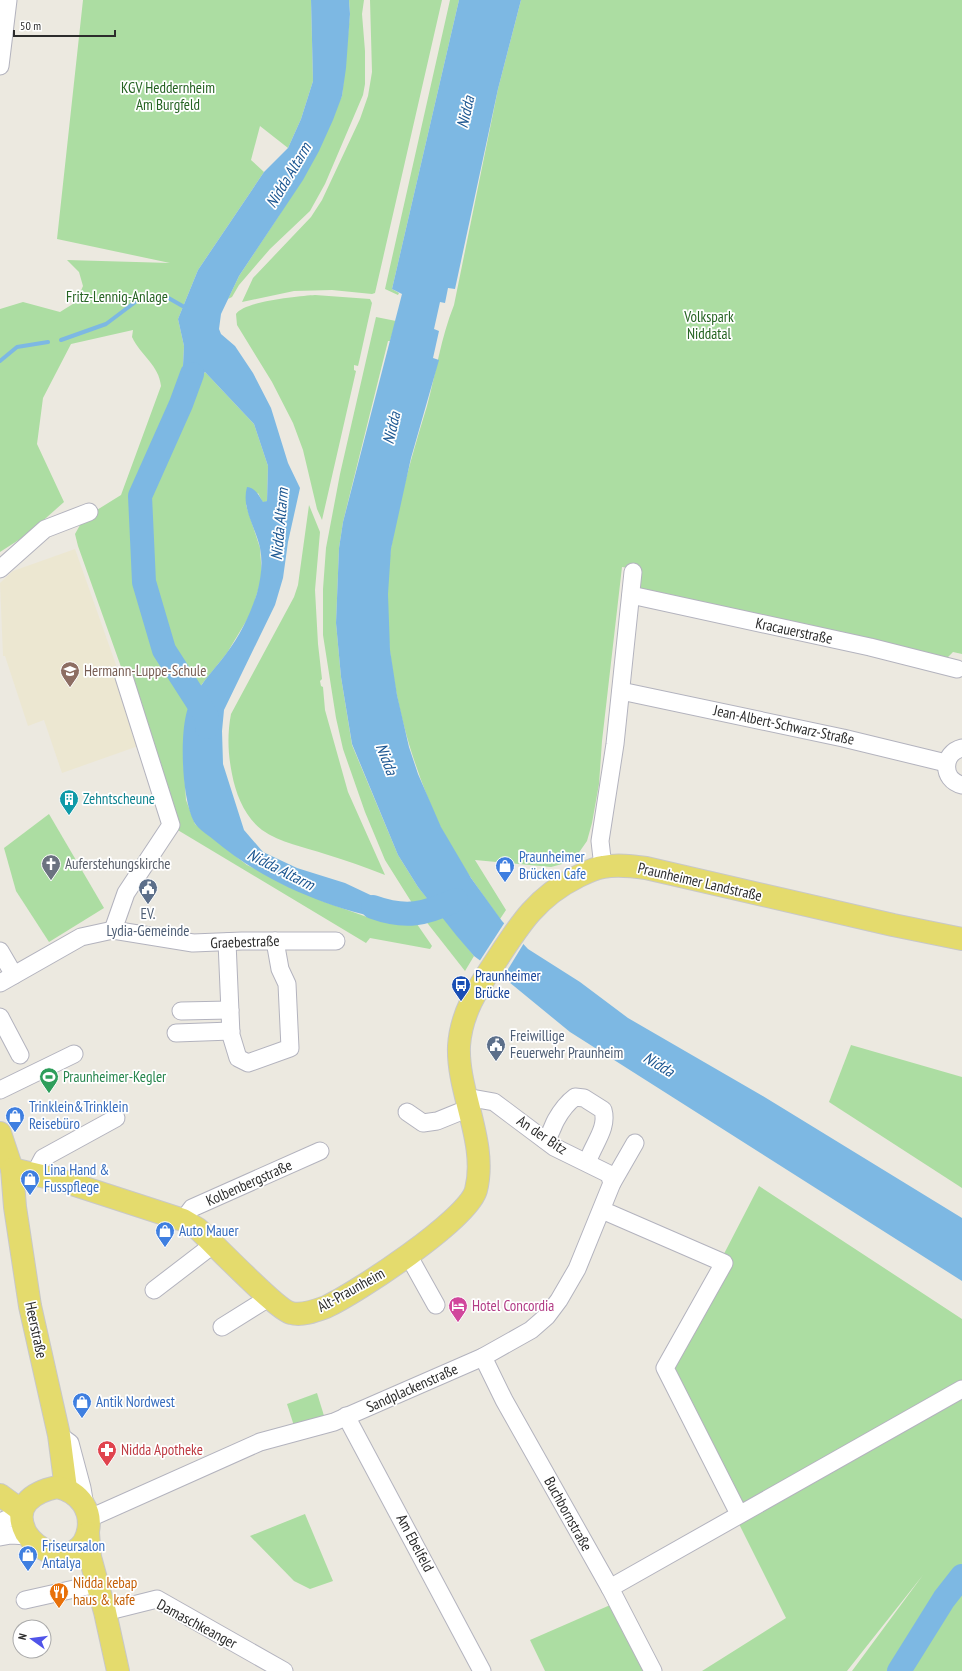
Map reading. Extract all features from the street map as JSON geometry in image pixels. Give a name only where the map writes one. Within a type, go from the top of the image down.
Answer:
[{"type":"main road","name":"Praunheimer Landstraße","points":[[483,980],[524,919],[542,899],[566,882],[603,867],[626,866],[646,868],[771,898],[962,939]]},
{"type":"main road","name":"Alt-Praunheim","points":[[12,1169],[63,1181],[183,1220],[198,1229],[265,1293],[290,1313],[307,1313],[327,1306],[392,1267],[446,1227],[468,1205],[475,1193],[478,1180],[478,1155],[459,1055],[462,1025],[468,1007],[483,980]]},
{"type":"main road","points":[[0,1133],[12,1169]]},
{"type":"main road","name":"Heerstraße","points":[[12,1169],[15,1207],[30,1306],[59,1435],[66,1489]]},
{"type":"main road","points":[[105,1612],[89,1580],[64,1555],[43,1549],[28,1536],[22,1521],[22,1512],[27,1501],[37,1493],[57,1487],[66,1489],[75,1496],[88,1519],[90,1557],[105,1612],[118,1671]]},
{"type":"main road","points":[[0,1495],[22,1512]]},
{"type":"main road","points":[[64,1555],[74,1551],[82,1544],[88,1519]]},
{"type":"street","points":[[0,66],[8,0]]},
{"type":"street","points":[[0,569],[68,508]]},
{"type":"street","points":[[46,529],[89,512]]},
{"type":"street","points":[[603,867],[600,841],[621,691],[633,572]]},
{"type":"street","name":"Kracauerstraße","points":[[631,595],[870,647],[957,669]]},
{"type":"street","points":[[113,930],[126,893],[171,825],[124,677]]},
{"type":"street","name":"Jean-Albert-Schwarz-Straße","points":[[621,691],[843,738],[946,762]]},
{"type":"street","points":[[962,748],[952,752],[946,762],[946,768],[950,778],[962,785]]},
{"type":"street","name":"Graebestraße","points":[[7,979],[81,937],[113,930],[193,943],[336,941]]},
{"type":"street","points":[[227,942],[231,1031],[238,1058],[248,1062],[290,1048],[287,984],[280,969],[275,941]]},
{"type":"street","points":[[0,951],[7,979]]},
{"type":"street","points":[[181,1010],[230,1010]]},
{"type":"street","points":[[0,1017],[20,1056]]},
{"type":"street","points":[[176,1033],[231,1031]]},
{"type":"street","points":[[0,1090],[74,1054]]},
{"type":"street","points":[[545,1140],[549,1137],[556,1119],[567,1103],[575,1096],[584,1098],[603,1110],[605,1117],[604,1126],[589,1158],[585,1162]]},
{"type":"street","points":[[407,1112],[423,1123],[437,1121],[468,1102]]},
{"type":"street","name":"An der Bitz","points":[[468,1102],[494,1102],[554,1147],[609,1174],[612,1183]]},
{"type":"street","points":[[34,1175],[43,1158],[116,1118]]},
{"type":"street","name":"Sandplackenstraße","points":[[88,1519],[260,1442],[334,1422],[483,1356],[531,1330],[547,1316],[559,1300],[577,1269],[612,1183],[635,1143]]},
{"type":"street","name":"Kolbenbergstraße","points":[[183,1220],[192,1208],[320,1151]]},
{"type":"street","points":[[602,1210],[724,1263],[665,1368],[739,1514]]},
{"type":"street","points":[[154,1290],[214,1244]]},
{"type":"street","points":[[406,1256],[412,1262],[436,1305]]},
{"type":"street","points":[[222,1327],[262,1302],[265,1293]]},
{"type":"street","name":"Buchbornstraße","points":[[483,1356],[504,1400],[610,1588],[653,1671]]},
{"type":"street","points":[[610,1588],[962,1389]]},
{"type":"street","name":"Am Ebelfeld","points":[[346,1416],[482,1671]]},
{"type":"street","points":[[59,1435],[70,1443],[82,1488],[88,1519]]},
{"type":"street","points":[[0,1522],[22,1512]]},
{"type":"street","points":[[0,1537],[11,1535],[28,1536]]},
{"type":"street","points":[[25,1600],[92,1585]]},
{"type":"street","name":"Damaschkeanger","points":[[105,1612],[157,1599],[284,1671]]},
{"type":"shaded area","name":"Hermann-Luppe-Schule","points":[[75,549],[144,744],[62,773],[44,720],[28,726],[5,656],[3,656],[0,583],[13,571]]},
{"type":"green space","points":[[83,0],[311,0],[313,81],[301,119],[288,148],[260,126],[251,160],[264,172],[198,270],[178,319],[184,346],[181,403],[205,372],[254,424],[268,466],[267,501],[263,503],[258,493],[246,505],[260,548],[262,577],[251,613],[227,653],[202,684],[185,727],[183,756],[186,800],[195,824],[247,865],[322,901],[367,917],[402,923],[408,911],[432,946],[430,949],[370,938],[366,943],[176,829],[147,740],[75,534],[84,518],[121,495],[161,386],[157,372],[132,337],[133,330],[71,344],[43,398],[37,444],[64,502],[28,534],[0,552],[0,309],[23,302],[60,312],[76,302],[83,286],[79,272],[67,260],[170,263],[57,239]]},
{"type":"green space","points":[[349,0],[364,0],[362,14],[365,51],[365,84],[363,95],[325,184],[310,211],[270,249],[239,285],[232,297],[228,299],[239,276],[280,214],[342,96],[350,14]]},
{"type":"green space","points":[[370,0],[442,0],[375,293],[372,294],[332,290],[294,291],[242,302],[253,278],[311,217],[322,200],[360,119],[368,96],[372,72]]},
{"type":"green space","points":[[450,0],[459,0],[392,289],[399,293],[398,295],[385,289]]},
{"type":"green space","name":"Volkspark Niddatal","points":[[521,0],[962,0],[962,654],[953,652],[947,658],[640,588],[637,569],[622,567],[602,741],[599,784],[587,841],[573,861],[551,867],[475,860],[506,910],[500,919],[453,850],[440,826],[426,794],[414,761],[396,690],[390,654],[387,618],[391,548],[398,512],[427,406],[442,342],[454,305],[498,89]]},
{"type":"green space","points":[[315,295],[370,299],[372,303],[358,366],[354,365],[354,370],[356,371],[322,520],[317,509],[303,450],[293,423],[272,382],[237,325],[236,314],[241,309],[273,300]]},
{"type":"green space","points":[[376,317],[396,321],[390,341],[388,341],[343,522],[339,548],[336,623],[341,677],[352,745],[398,855],[418,887],[432,904],[412,903],[385,860],[365,812],[343,749],[336,718],[323,635],[323,589],[326,548],[340,474]]},
{"type":"green space","points":[[309,505],[320,532],[315,590],[318,644],[322,679],[320,681],[321,686],[323,687],[325,710],[348,792],[385,875],[348,861],[285,841],[262,830],[251,819],[242,805],[232,774],[228,744],[231,714],[294,597],[298,585]]},
{"type":"green space","points":[[49,814],[104,908],[49,942],[16,891],[4,848]]},
{"type":"green space","points":[[440,913],[474,956],[465,971],[421,915]]},
{"type":"green space","points":[[851,1045],[962,1077],[962,1188],[829,1102]]},
{"type":"green space","points":[[759,1186],[962,1319],[962,1671],[852,1671],[923,1575],[847,1671],[702,1671],[786,1618],[663,1372]]},
{"type":"green space","points":[[317,1393],[325,1419],[295,1429],[287,1404]]},
{"type":"green space","points":[[305,1514],[333,1581],[310,1589],[294,1581],[250,1536]]},
{"type":"green space","points":[[624,1599],[655,1671],[545,1671],[530,1640]]},
{"type":"water","points":[[311,0],[349,0],[350,14],[346,68],[342,96],[319,151],[303,180],[239,276],[221,314],[219,329],[221,334],[235,346],[253,373],[271,408],[288,463],[300,488],[288,542],[283,578],[275,605],[224,710],[222,731],[223,764],[244,830],[263,852],[297,868],[345,883],[381,900],[404,914],[400,922],[350,911],[326,903],[278,882],[234,856],[203,832],[194,822],[187,799],[183,769],[184,726],[189,707],[197,691],[236,640],[248,617],[257,593],[260,582],[261,554],[258,540],[247,510],[246,495],[247,487],[253,489],[263,502],[267,501],[268,466],[254,424],[205,372],[181,404],[184,346],[178,319],[198,270],[264,172],[288,148],[301,119],[313,81]]},
{"type":"water","name":"Nidda","points":[[459,0],[521,0],[498,89],[455,289],[448,288],[445,303],[440,302],[434,329],[439,331],[433,358],[439,360],[411,458],[391,549],[388,594],[390,650],[397,695],[409,747],[418,774],[441,827],[471,878],[502,921],[528,949],[580,982],[628,1018],[761,1095],[962,1218],[962,1281],[570,1032],[509,982],[474,956],[418,887],[398,855],[352,744],[341,677],[336,623],[339,548],[343,522],[402,294],[392,289]]},
{"type":"pier","name":"Praunheimer Brücke","points":[[505,922],[524,943],[502,979],[479,962]]},
{"type":"waterway","points":[[61,340],[106,324],[138,300],[165,296],[186,308]]},
{"type":"waterway","points":[[0,361],[17,347],[48,342]]},
{"type":"waterway","name":"Nidda Altarm","points":[[192,374],[181,404],[140,496],[144,582],[164,650],[207,717],[207,727]]},
{"type":"waterway","name":"Nidda Altarm","points":[[373,907],[385,911],[406,914],[425,912],[456,900]]},
{"type":"waterway","name":"Nidda Altarm","points":[[899,1671],[944,1599],[962,1576]]},
{"type":"place","name":"Hermann-Luppe-Schule","points":[[70,688]]},
{"type":"place","name":"Zehntscheune","points":[[69,816]]},
{"type":"place","name":"Auferstehungskirche","points":[[51,881]]},
{"type":"place","name":"Praunheimer Brücken Cafe","points":[[505,883]]},
{"type":"place","name":"EV. Lydia-Gemeinde","points":[[148,905]]},
{"type":"place","name":"Praunheimer Brücke","points":[[461,1002]]},
{"type":"place","name":"Freiwillige Feuerwehr Praunheim","points":[[496,1062]]},
{"type":"place","name":"Praunheimer-Kegler","points":[[49,1094]]},
{"type":"place","name":"Trinklein&Trinklein Reisebüro","points":[[15,1133]]},
{"type":"place","name":"Lina Hand & Fusspflege","points":[[30,1196]]},
{"type":"place","name":"Auto Mauer","points":[[165,1248]]},
{"type":"place","name":"Hotel Concordia","points":[[458,1323]]},
{"type":"place","name":"Antik Nordwest","points":[[82,1419]]},
{"type":"place","name":"Nidda Apotheke","points":[[107,1467]]},
{"type":"place","name":"Friseursalon Antalya","points":[[28,1572]]},
{"type":"place","name":"Nidda kebap haus & kafe","points":[[59,1609]]},
{"type":"park label","name":"KGV Heddernheim Am Burgfeld","points":[[168,96]]},
{"type":"park label","name":"Fritz-Lennig-Anlage","points":[[117,297]]}]
